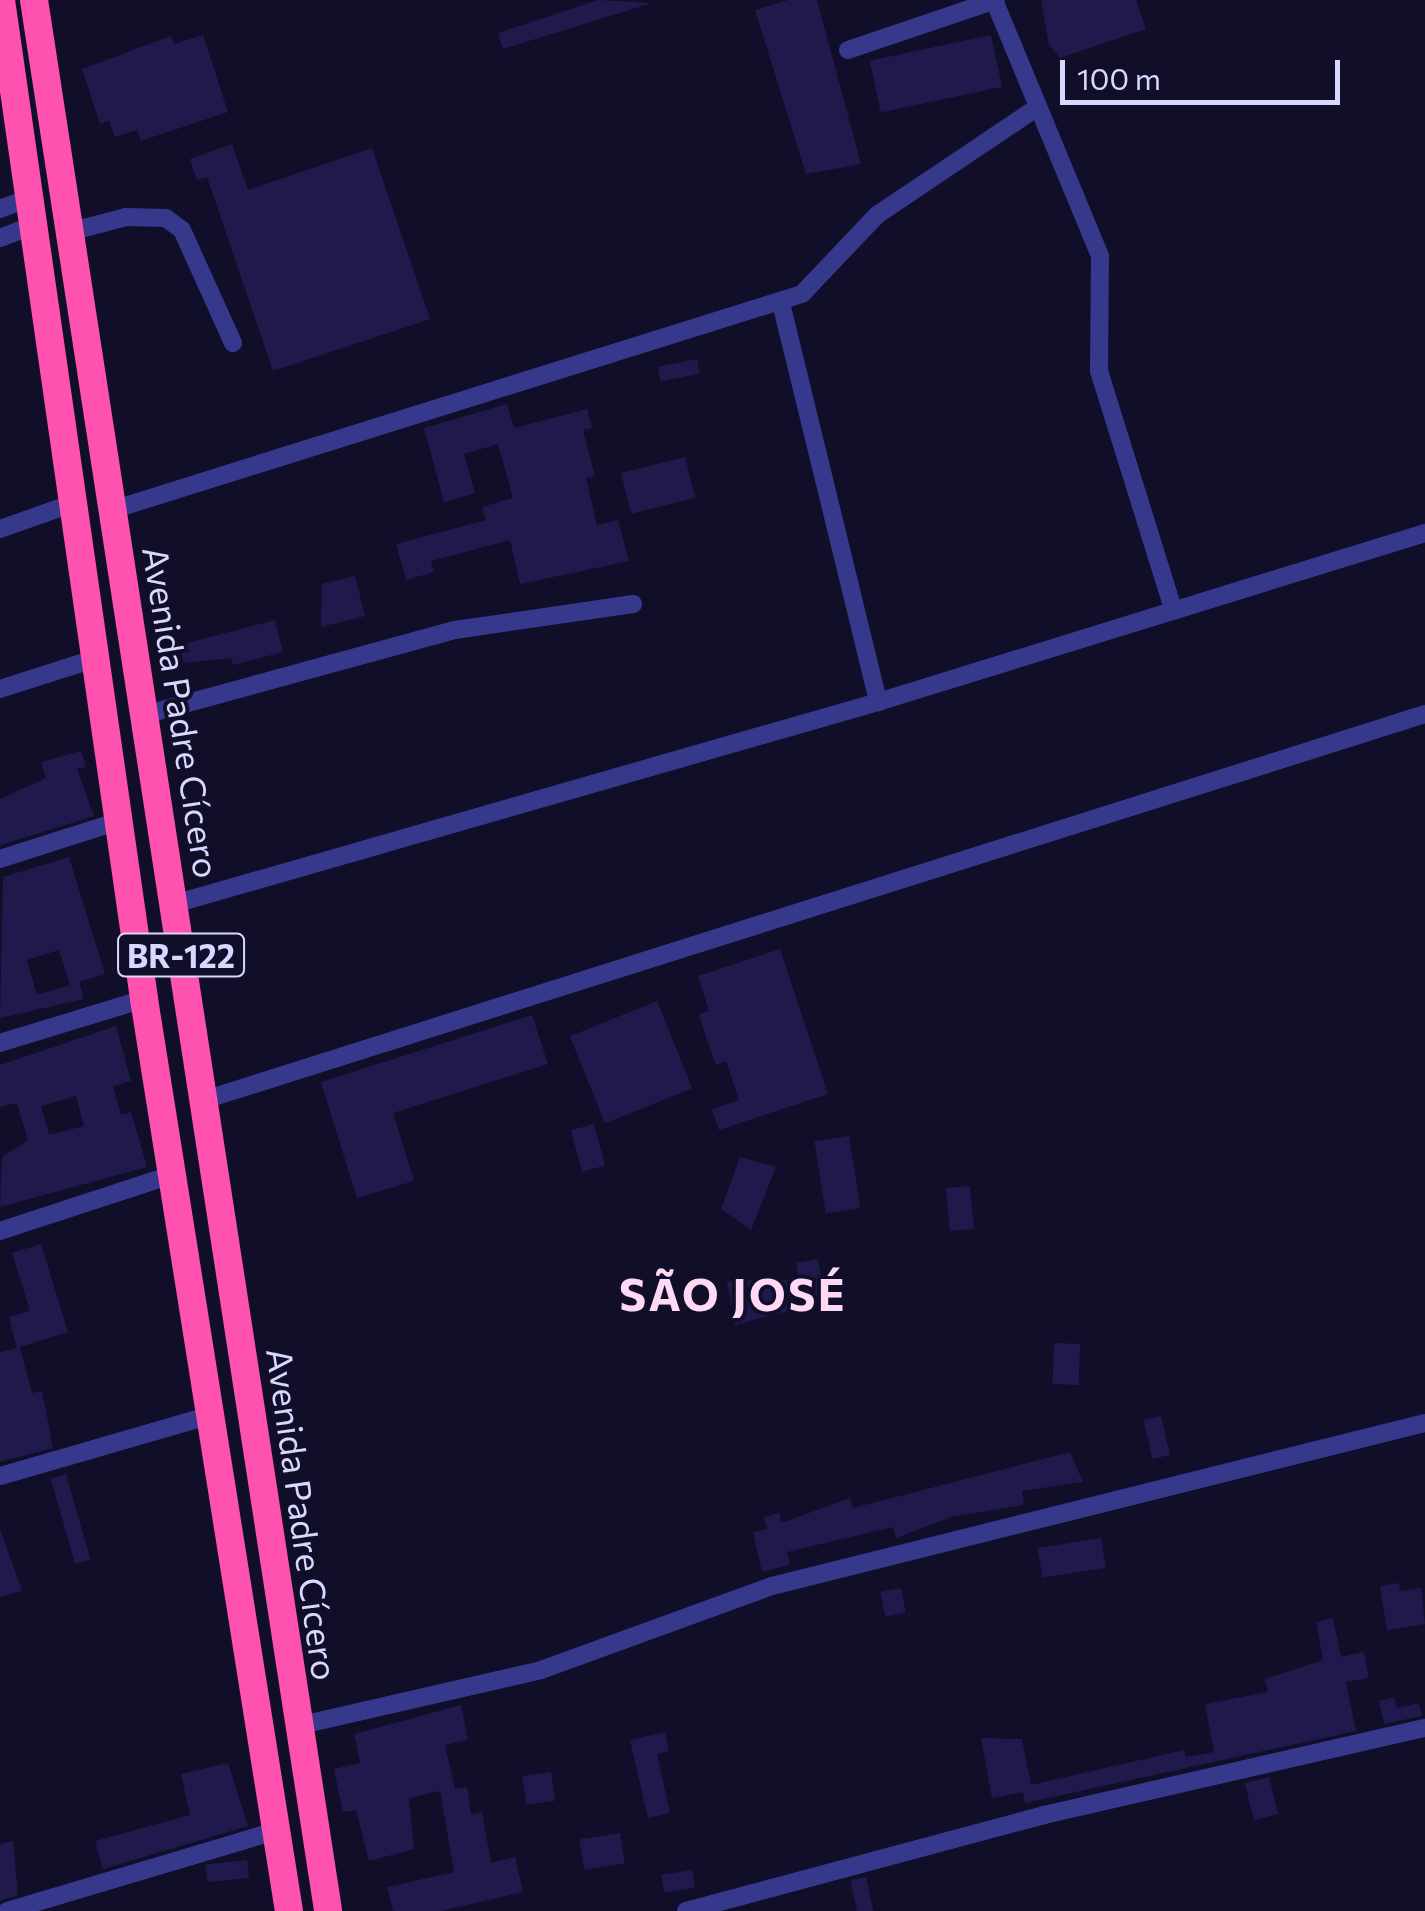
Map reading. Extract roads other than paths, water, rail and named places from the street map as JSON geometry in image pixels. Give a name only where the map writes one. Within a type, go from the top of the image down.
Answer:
[{"type":"highway","name":"Avenida Padre Cícero","points":[[1,0],[34,210],[70,504],[144,999],[289,1911]]},
{"type":"highway","name":"Avenida Padre Cícero","points":[[34,0],[328,1911]]},
{"type":"street","points":[[848,50],[995,0],[1033,110],[1100,256],[1100,371],[1172,606]]},
{"type":"street","points":[[112,510],[781,303],[820,282],[877,215],[1033,110]]},
{"type":"street","points":[[0,209],[34,210]]},
{"type":"street","points":[[0,238],[34,210]]},
{"type":"street","points":[[69,232],[147,214],[174,224],[234,342]]},
{"type":"street","points":[[781,303],[878,702]]},
{"type":"street","points":[[0,529],[70,504]]},
{"type":"street","points":[[174,904],[878,702],[1172,606],[1425,533]]},
{"type":"street","points":[[144,716],[455,630],[633,604]]},
{"type":"street","points":[[0,689],[94,658]]},
{"type":"street","points":[[204,1100],[1425,714]]},
{"type":"street","points":[[0,859],[119,820]]},
{"type":"street","points":[[0,1043],[144,999]]},
{"type":"street","points":[[0,1231],[174,1174]]},
{"type":"street","points":[[0,1476],[212,1416]]},
{"type":"street","points":[[297,1726],[541,1670],[772,1586],[1425,1423]]},
{"type":"street","points":[[686,1911],[1044,1815],[1425,1728]]},
{"type":"street","points":[[8,1911],[276,1832]]},
{"type":"district","name":"SÃO JOSÉ","points":[[733,1293]]}]
